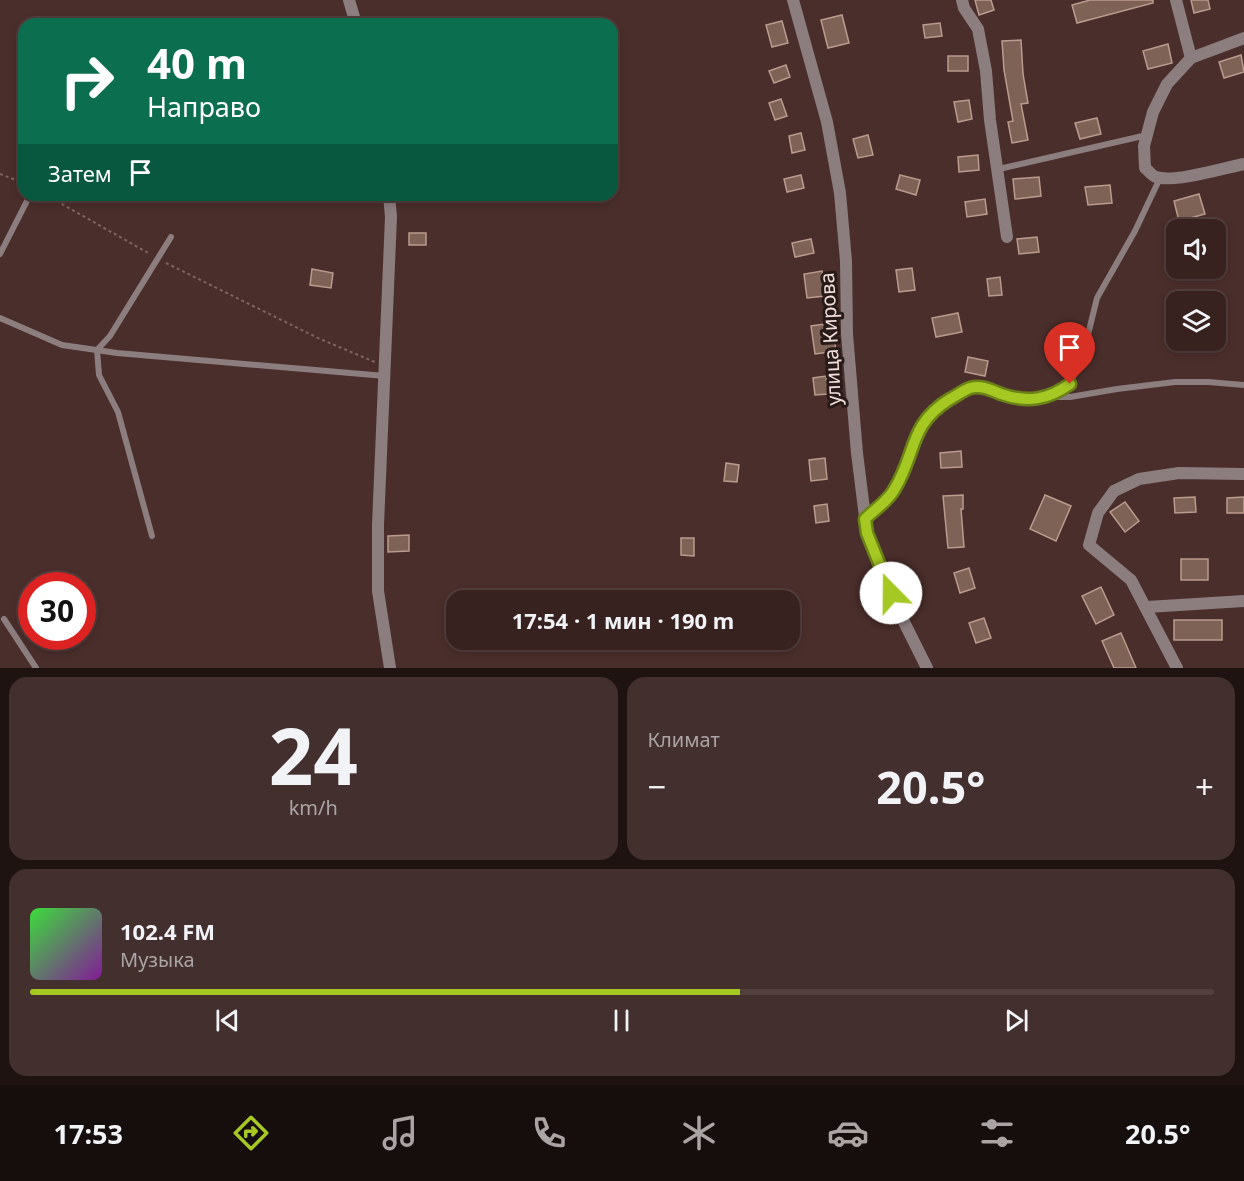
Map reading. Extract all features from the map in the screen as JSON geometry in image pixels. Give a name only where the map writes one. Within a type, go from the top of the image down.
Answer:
[{"type":"street","points":[[349,0],[354,18]]},
{"type":"street","name":"улица Кирова","points":[[793,0],[826,122],[840,193],[846,261],[847,334],[857,453],[867,533],[896,606],[927,668]]},
{"type":"street","points":[[962,0],[964,8],[978,29],[986,71],[990,120],[999,169],[1007,237]]},
{"type":"street","points":[[1176,0],[1191,58]]},
{"type":"street","points":[[1244,38],[1191,58],[1167,84],[1153,112],[1144,146],[1145,168],[1155,177],[1196,175],[1244,164]]},
{"type":"street","points":[[390,201],[391,217],[379,477],[378,591],[390,668]]},
{"type":"street","points":[[1177,668],[1131,580],[1089,545],[1098,513],[1114,491],[1139,480],[1179,473],[1244,474]]},
{"type":"street","points":[[1147,607],[1244,602]]},
{"type":"lane","points":[[999,169],[1147,135]]},
{"type":"lane","points":[[1042,398],[1059,393],[1070,384],[1084,351],[1097,298],[1135,231],[1160,177]]},
{"type":"lane","points":[[0,254],[27,201]]},
{"type":"lane","points":[[152,536],[118,412],[99,375],[97,350],[110,336],[171,237]]},
{"type":"lane","points":[[0,318],[62,345],[97,350],[385,372]]},
{"type":"lane","points":[[865,519],[893,492],[906,467],[913,443],[922,424],[934,409],[971,388],[985,387],[1023,400],[1070,397],[1117,388],[1175,382],[1244,385]]},
{"type":"lane","points":[[4,619],[36,668]]},
{"type":"path","points":[[0,174],[18,181]]},
{"type":"path","points":[[56,201],[158,259],[385,372]]},
{"type":"building","points":[[975,0],[991,0],[994,10],[979,15]]},
{"type":"building","points":[[1090,0],[1153,0],[1153,3],[1077,23],[1072,5]]},
{"type":"building","points":[[1191,0],[1208,0],[1210,9],[1194,13]]},
{"type":"building","points":[[842,15],[849,43],[828,48],[821,20]]},
{"type":"building","points":[[782,21],[788,43],[772,47],[766,25]]},
{"type":"building","points":[[940,23],[942,36],[925,38],[923,25]]},
{"type":"building","points":[[1021,40],[1028,103],[1021,104],[1028,140],[1012,143],[1008,122],[1013,121],[1004,70],[1002,41]]},
{"type":"building","points":[[1168,44],[1172,63],[1148,69],[1143,51]]},
{"type":"building","points":[[1241,55],[1244,72],[1224,78],[1219,62]]},
{"type":"building","points":[[948,56],[968,56],[968,71],[948,71]]},
{"type":"building","points":[[786,65],[790,77],[774,83],[769,71]]},
{"type":"building","points":[[781,99],[787,116],[775,120],[769,103]]},
{"type":"building","points":[[969,100],[972,119],[958,122],[954,102]]},
{"type":"building","points":[[1097,118],[1101,134],[1080,139],[1075,123]]},
{"type":"building","points":[[801,133],[805,150],[792,153],[789,136]]},
{"type":"building","points":[[868,135],[873,155],[858,158],[853,139]]},
{"type":"building","points":[[978,155],[979,170],[959,172],[958,157]]},
{"type":"building","points":[[801,175],[804,188],[787,192],[784,179]]},
{"type":"building","points":[[900,175],[920,180],[916,195],[896,189]]},
{"type":"building","points":[[1039,177],[1041,196],[1015,199],[1013,179]]},
{"type":"building","points":[[1110,185],[1112,203],[1088,205],[1085,187]]},
{"type":"building","points":[[1199,194],[1205,214],[1178,219],[1174,201]]},
{"type":"building","points":[[985,199],[987,214],[967,217],[965,202]]},
{"type":"building","points":[[409,233],[426,233],[426,245],[409,245]]},
{"type":"building","points":[[1037,237],[1039,252],[1019,254],[1017,239]]},
{"type":"building","points":[[811,239],[814,253],[795,257],[792,243]]},
{"type":"building","points":[[912,268],[915,290],[899,292],[896,270]]},
{"type":"building","points":[[312,269],[333,273],[331,288],[310,285]]},
{"type":"building","points":[[822,271],[825,296],[807,298],[804,274]]},
{"type":"building","points":[[1000,277],[1002,295],[989,296],[987,279]]},
{"type":"building","points":[[958,313],[962,332],[936,337],[932,318]]},
{"type":"building","points":[[832,323],[836,351],[815,354],[811,326]]},
{"type":"building","points":[[968,357],[988,361],[985,376],[965,372]]},
{"type":"building","points":[[826,376],[828,394],[815,395],[813,378]]},
{"type":"building","points":[[961,451],[962,467],[941,468],[940,453]]},
{"type":"building","points":[[825,458],[827,479],[811,481],[809,460]]},
{"type":"building","points":[[726,463],[739,465],[737,482],[724,481]]},
{"type":"building","points":[[963,495],[963,509],[961,509],[964,547],[948,548],[943,496]]},
{"type":"building","points":[[1045,495],[1071,506],[1056,541],[1030,529]]},
{"type":"building","points":[[1195,497],[1196,512],[1175,513],[1174,498]]},
{"type":"building","points":[[1244,497],[1244,513],[1227,513],[1227,498]]},
{"type":"building","points":[[1125,502],[1139,521],[1125,532],[1110,512]]},
{"type":"building","points":[[827,504],[829,521],[816,523],[814,506]]},
{"type":"building","points":[[409,535],[409,551],[388,552],[388,536]]},
{"type":"building","points":[[681,538],[694,538],[694,556],[681,555]]},
{"type":"building","points":[[1181,559],[1208,559],[1208,580],[1181,580]]},
{"type":"building","points":[[969,568],[975,588],[960,593],[954,573]]},
{"type":"building","points":[[1101,587],[1114,615],[1096,624],[1082,596]]},
{"type":"building","points":[[984,618],[991,638],[976,643],[969,623]]},
{"type":"building","points":[[1174,620],[1222,620],[1222,640],[1174,640]]},
{"type":"building","points":[[1121,633],[1136,668],[1114,668],[1102,641]]},
{"type":"route","points":[[891,593],[867,533],[865,519],[893,492],[906,467],[913,443],[922,424],[934,409],[971,388],[985,387],[1023,400],[1059,393],[1070,384]]}]
